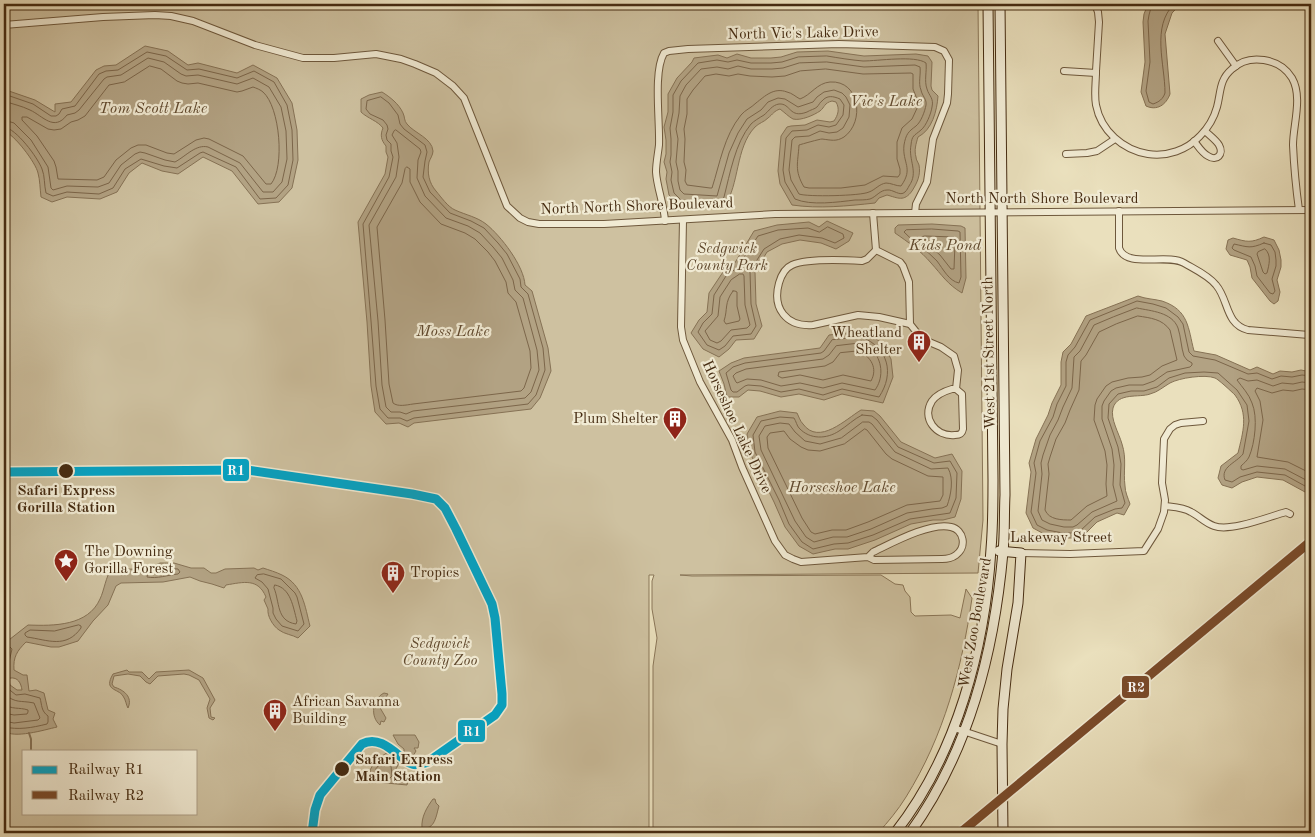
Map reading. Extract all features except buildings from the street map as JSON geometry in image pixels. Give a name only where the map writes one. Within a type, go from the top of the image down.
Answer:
[{"type":"main road","name":"West 21st Street North","points":[[988,4],[993,480],[991,550]]},
{"type":"main road","name":"West 21st Street North","points":[[1000,4],[1005,495],[1003,552]]},
{"type":"main road","name":"Lakeway Street","points":[[991,550],[1021,554]]},
{"type":"main road","name":"West Zoo Boulevard","points":[[895,833],[928,784],[954,728],[969,682],[977,646],[985,604],[991,550]]},
{"type":"main road","name":"West Zoo Boulevard","points":[[910,833],[925,813],[952,763],[977,696],[988,652],[1003,552]]},
{"type":"main road","points":[[1002,833],[1002,744],[1007,669],[1018,603],[1021,554]]},
{"type":"street","points":[[1095,4],[1099,22],[1095,92],[1098,113],[1115,139],[1132,150],[1156,155],[1168,154],[1179,151],[1194,142],[1205,131],[1214,115],[1221,84],[1229,73],[1242,62],[1265,60],[1276,64],[1286,71],[1292,78],[1297,98],[1293,145],[1299,210]]},
{"type":"street","name":"North North Shore Boulevard","points":[[4,25],[103,17],[163,15],[186,19],[254,45],[303,58],[334,58],[376,54],[416,64],[436,73],[454,86],[464,98],[505,201],[511,211],[520,218],[539,224],[604,224],[775,214],[1311,210]]},
{"type":"street","points":[[1218,42],[1236,66]]},
{"type":"street","name":"North Vic's Lake Drive","points":[[665,221],[656,172],[659,145],[660,59],[664,53],[669,51],[768,46],[839,44],[935,47],[944,51],[949,60],[947,103],[933,139],[927,182],[916,204],[915,213]]},
{"type":"street","points":[[1064,71],[1096,73]]},
{"type":"street","points":[[1194,142],[1209,158],[1216,159],[1219,156],[1221,153],[1219,146],[1205,131]]},
{"type":"street","points":[[1066,154],[1097,151],[1115,139]]},
{"type":"street","points":[[1119,211],[1119,248],[1120,252],[1126,257],[1133,259],[1174,259],[1181,261],[1209,278],[1221,294],[1235,325],[1241,329],[1311,334]]},
{"type":"street","points":[[873,213],[876,250],[867,259],[862,261],[820,261],[792,265],[785,270],[780,278],[777,303],[780,310],[798,325],[813,325],[858,315],[879,317],[910,324]]},
{"type":"street","name":"Horseshoe Lake Drive","points":[[683,220],[681,327],[683,340],[700,382],[732,440],[742,468],[775,541],[785,554],[801,562],[868,557],[874,560],[947,559],[959,553],[963,541],[962,536],[956,529],[947,527],[933,528],[915,533],[873,552],[868,557]]},
{"type":"street","points":[[876,250],[900,262],[903,266],[909,282],[910,324],[922,339],[941,347],[954,356],[958,370],[956,389]]},
{"type":"street","points":[[952,388],[956,389],[962,394],[962,432],[947,436],[932,426],[929,410],[933,399],[952,388]]},
{"type":"street","points":[[1203,421],[1175,425],[1166,434],[1164,439],[1162,483],[1165,500],[1164,506],[1184,509],[1221,528],[1235,527],[1286,512],[1290,514]]},
{"type":"street","name":"Lakeway Street","points":[[1021,554],[1144,551],[1158,529],[1164,506]]},
{"type":"street","points":[[954,728],[1002,744]]},
{"type":"green space","points":[[4,4],[978,4],[983,520],[978,573],[680,575],[881,575],[895,584],[903,585],[910,597],[911,612],[915,616],[951,615],[960,618],[966,589],[972,598],[968,624],[957,676],[941,726],[931,750],[906,797],[878,833],[653,833],[653,666],[657,638],[652,609],[652,581],[654,575],[649,575],[649,833],[4,833]]},
{"type":"water","points":[[1148,4],[1181,4],[1172,13],[1165,34],[1170,94],[1164,104],[1154,108],[1146,106],[1141,92],[1145,62],[1143,22]]},
{"type":"water","name":"Tom Scott Lake","points":[[145,46],[168,51],[188,65],[198,63],[237,73],[253,65],[277,78],[292,103],[297,130],[298,160],[292,188],[279,202],[258,204],[232,171],[203,157],[178,174],[162,171],[142,163],[129,173],[117,192],[100,199],[67,197],[52,202],[41,197],[39,176],[36,168],[19,143],[4,131],[4,87],[6,90],[35,100],[55,112],[55,104],[71,102],[96,70],[104,66],[116,65]]},
{"type":"water","name":"Vic's Lake","points":[[828,51],[864,56],[916,54],[928,56],[932,62],[931,86],[938,96],[936,108],[933,120],[927,130],[918,137],[915,152],[919,165],[919,176],[912,191],[906,197],[901,198],[887,195],[879,198],[875,203],[854,205],[823,207],[792,205],[780,184],[778,171],[781,136],[787,127],[805,125],[817,120],[834,121],[838,107],[836,102],[832,101],[817,113],[800,119],[793,119],[780,109],[755,127],[744,145],[733,188],[724,207],[679,205],[669,195],[664,162],[666,140],[664,127],[668,112],[668,94],[677,78],[694,58],[718,55],[727,58],[737,54],[751,58],[771,58],[797,52]]},
{"type":"water","name":"Moss Lake","points":[[382,92],[399,107],[405,122],[432,146],[433,152],[428,170],[430,181],[434,188],[452,209],[483,222],[492,229],[511,252],[521,269],[525,285],[532,291],[548,348],[551,371],[540,398],[531,409],[414,423],[408,427],[399,423],[386,424],[375,412],[371,386],[358,222],[385,174],[388,157],[382,137],[383,128],[361,112],[361,99]]},
{"type":"water","points":[[827,221],[853,233],[849,241],[836,249],[821,243],[800,240],[782,244],[767,252],[755,272],[756,304],[762,326],[754,339],[736,340],[719,357],[703,349],[691,333],[699,320],[707,312],[709,293],[723,272],[733,266],[754,231],[777,225],[809,222],[819,227]]},
{"type":"water","name":"Kids Pond","points":[[932,224],[961,226],[965,228],[966,278],[962,293],[948,283],[919,251],[895,233],[895,228],[898,225]]},
{"type":"water","points":[[1264,237],[1274,240],[1281,260],[1277,280],[1280,292],[1278,301],[1274,304],[1252,278],[1247,260],[1230,255],[1226,249],[1228,240],[1233,238],[1249,241]]},
{"type":"water","points":[[1138,296],[1162,301],[1178,309],[1186,321],[1194,351],[1216,355],[1250,370],[1257,367],[1273,374],[1280,371],[1292,372],[1301,370],[1311,372],[1311,491],[1305,492],[1283,480],[1257,477],[1232,488],[1222,485],[1218,478],[1221,466],[1238,453],[1242,438],[1244,423],[1242,409],[1235,395],[1217,379],[1205,376],[1192,377],[1174,381],[1150,394],[1129,396],[1119,400],[1113,408],[1114,421],[1121,440],[1125,460],[1125,488],[1130,504],[1124,515],[1117,513],[1097,522],[1084,535],[1075,538],[1046,535],[1033,528],[1026,513],[1031,472],[1029,463],[1036,439],[1061,385],[1063,352],[1071,344],[1086,316]]},
{"type":"water","points":[[864,331],[882,343],[891,359],[893,377],[883,403],[842,394],[824,400],[799,394],[781,397],[760,391],[748,390],[739,397],[727,397],[719,371],[731,363],[744,358],[820,348],[829,335]]},
{"type":"water","name":"Horseshoe Lake","points":[[861,410],[874,411],[901,442],[935,458],[952,454],[962,471],[961,499],[955,517],[911,524],[875,540],[848,549],[835,549],[813,554],[799,546],[785,527],[750,453],[747,434],[757,417],[780,411],[797,413],[800,420],[809,430],[824,432],[832,429]]},
{"type":"water","points":[[160,563],[174,563],[191,568],[204,568],[211,573],[225,569],[254,568],[258,570],[263,568],[275,572],[289,579],[299,591],[310,626],[298,638],[279,630],[269,618],[264,600],[266,597],[263,591],[255,584],[239,583],[226,585],[224,588],[190,577],[163,582],[121,583],[116,586],[108,605],[78,641],[59,647],[26,642],[16,654],[14,670],[27,675],[29,691],[36,690],[44,693],[48,710],[55,713],[53,719],[57,727],[22,734],[4,731],[5,643],[28,625],[59,624],[87,615],[95,608],[100,599],[111,570],[142,569]],"holes":[[[10,678],[15,678],[19,681],[22,690],[17,690],[10,685]]]},
{"type":"water","points":[[127,670],[129,672],[142,672],[149,679],[156,672],[189,670],[203,678],[215,700],[210,708],[211,717],[215,718],[213,720],[209,718],[207,708],[210,699],[199,680],[184,674],[158,676],[150,684],[140,676],[128,674],[114,676],[112,684],[127,694],[128,708],[121,693],[110,686],[110,679],[113,674]]},
{"type":"water","points":[[384,693],[388,694],[386,697],[391,706],[379,706],[386,718],[384,722],[381,721],[380,725],[375,717],[374,708],[377,699]]},
{"type":"water","points":[[393,735],[415,735],[419,742],[418,748],[414,748],[416,751],[413,756],[406,756],[404,754],[404,749],[398,744]]},
{"type":"water","points":[[388,752],[391,759],[399,763],[396,772],[408,781],[407,785],[376,782],[371,774],[370,770],[376,760]]},
{"type":"water","points":[[433,799],[435,799],[439,806],[436,818],[430,827],[422,828],[423,816]]},
{"type":"waterway","points":[[29,733],[31,750]]},
{"type":"rail line","name":"R1","points":[[4,472],[247,470],[412,494],[436,499],[445,508],[492,604],[495,618],[502,705],[495,715],[428,762],[422,764],[409,763],[378,742],[373,741],[362,744],[320,795],[315,810],[312,833]]},
{"type":"rail line","name":"R2","points":[[960,833],[1311,541]]},
{"type":"place","name":"Wheatland Shelter","points":[[919,363]]},
{"type":"place","name":"Plum Shelter","points":[[675,440]]},
{"type":"place","name":"Safari Express Gorilla Station","points":[[66,471]]},
{"type":"place","name":"The Downing Gorilla Forest","points":[[66,582]]},
{"type":"place","name":"Tropics","points":[[393,594]]},
{"type":"place","name":"African Savanna Building","points":[[275,732]]},
{"type":"place","name":"Safari Express Main Station","points":[[342,769]]},
{"type":"park label","name":"Sedgwick County Park","points":[[727,258]]},
{"type":"park label","name":"Sedgwick County Zoo","points":[[440,652]]}]
